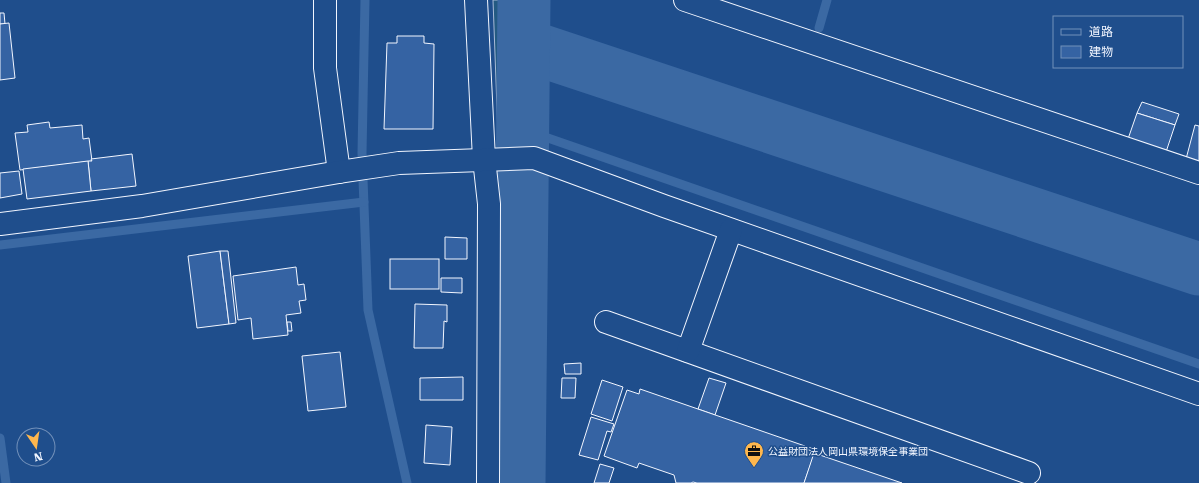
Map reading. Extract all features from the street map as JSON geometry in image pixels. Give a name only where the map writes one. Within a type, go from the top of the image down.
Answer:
[{"type":"street","points":[[325,0],[325,68],[346,171]]},
{"type":"street","points":[[476,0],[484,159],[489,204],[488,483]]},
{"type":"street","points":[[684,0],[1199,173]]},
{"type":"street","points":[[0,224],[142,206],[374,166],[484,159],[534,158],[731,230],[1199,394]]},
{"type":"street","points":[[688,351],[731,230]]},
{"type":"street","points":[[606,322],[1029,473]]},
{"type":"shaded area","points":[[493,0],[509,0],[508,135],[498,136]]},
{"type":"building","points":[[0,13],[4,13],[5,24],[0,24]]},
{"type":"building","points":[[9,23],[15,78],[0,80],[0,24]]},
{"type":"building","points":[[397,36],[424,36],[424,43],[434,44],[433,129],[384,129],[387,43],[397,43]]},
{"type":"building","points":[[1142,102],[1179,114],[1175,125],[1137,113]]},
{"type":"building","points":[[1137,113],[1175,125],[1166,152],[1128,139]]},
{"type":"building","points":[[49,122],[50,128],[82,125],[83,139],[89,138],[92,161],[20,170],[15,133],[28,132],[27,125]]},
{"type":"building","points":[[1195,125],[1199,126],[1199,163],[1186,159]]},
{"type":"building","points":[[132,154],[136,186],[91,191],[88,161],[92,161],[91,159]]},
{"type":"building","points":[[88,161],[91,191],[27,199],[23,169]]},
{"type":"building","points":[[19,171],[22,194],[0,198],[0,173]]},
{"type":"building","points":[[445,237],[467,238],[467,259],[445,259]]},
{"type":"building","points":[[220,251],[229,324],[197,328],[188,256]]},
{"type":"building","points":[[220,251],[228,251],[236,323],[229,324]]},
{"type":"building","points":[[390,259],[439,259],[439,289],[390,289]]},
{"type":"building","points":[[296,267],[298,285],[304,284],[306,300],[299,301],[301,313],[286,315],[288,335],[253,339],[251,318],[238,320],[233,276]]},
{"type":"building","points":[[441,278],[462,278],[462,293],[441,292]]},
{"type":"building","points":[[415,304],[447,305],[447,322],[444,321],[443,348],[414,348]]},
{"type":"building","points":[[287,322],[291,322],[292,331],[288,331]]},
{"type":"building","points":[[340,352],[346,407],[308,411],[302,356]]},
{"type":"building","points":[[581,363],[581,374],[565,374],[564,364]]},
{"type":"building","points":[[463,377],[463,400],[420,400],[420,378]]},
{"type":"building","points":[[562,378],[576,378],[575,398],[561,398]]},
{"type":"building","points":[[709,378],[726,383],[715,415],[698,409]]},
{"type":"building","points":[[602,380],[623,387],[612,421],[591,414]]},
{"type":"building","points":[[640,389],[805,446],[802,451],[814,455],[804,483],[676,483],[674,475],[639,463],[637,468],[604,456],[627,390],[639,394]]},
{"type":"building","points":[[591,417],[614,424],[611,432],[607,431],[598,460],[579,455]]},
{"type":"building","points":[[426,425],[452,427],[450,465],[424,463]]},
{"type":"building","points":[[814,453],[902,483],[804,483]]},
{"type":"building","points":[[600,464],[614,468],[609,483],[594,483]]},
{"type":"waterway","points":[[365,0],[362,153],[368,310],[407,483]]},
{"type":"waterway","points":[[519,483],[524,0]]},
{"type":"waterway","points":[[819,28],[827,0]]},
{"type":"waterway","points":[[524,45],[1199,269]]},
{"type":"waterway","points":[[522,129],[1199,364]]},
{"type":"waterway","points":[[0,245],[364,202]]},
{"type":"waterway","points":[[0,438],[6,483]]},
{"type":"place","name":"公益財団法人岡山県環境保全事業団","points":[[754,468]]}]
